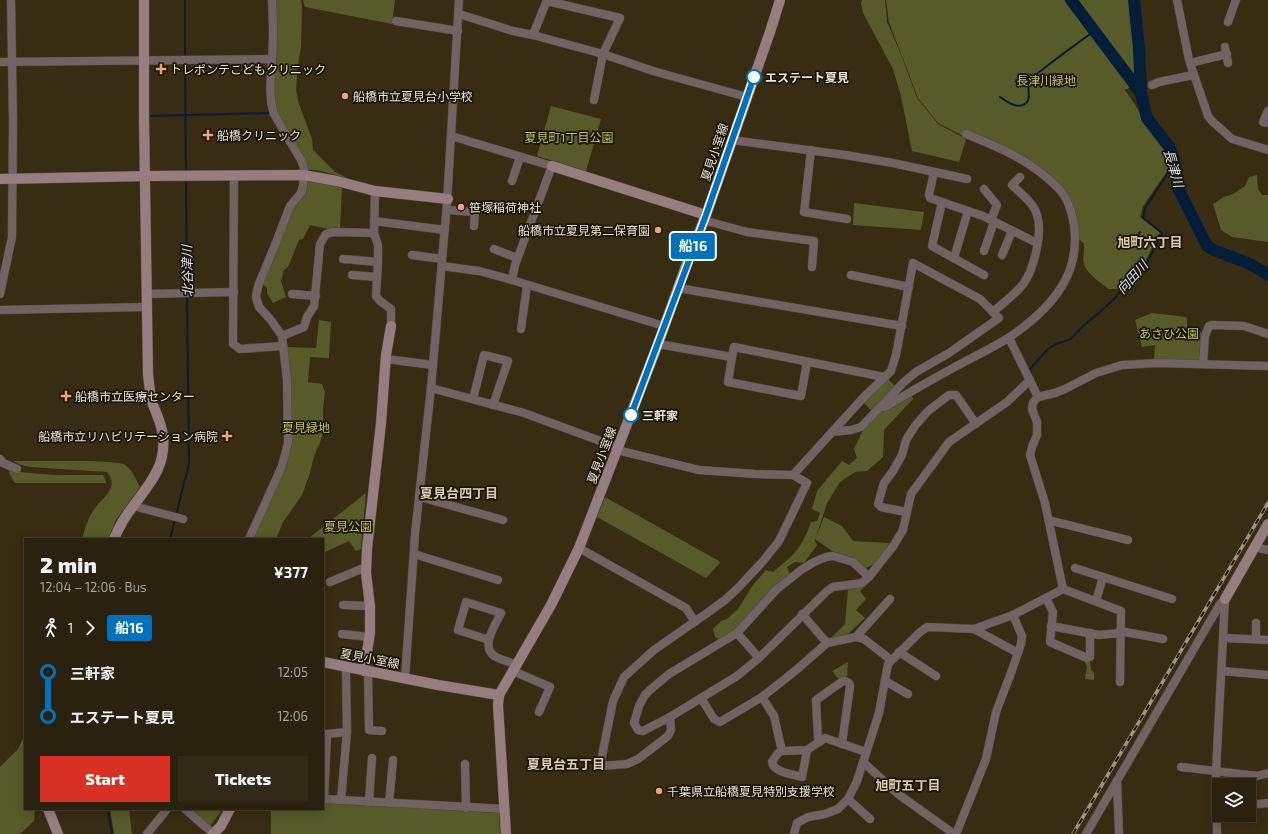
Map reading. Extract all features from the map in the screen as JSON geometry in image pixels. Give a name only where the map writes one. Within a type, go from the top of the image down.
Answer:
[{"type":"street","points":[[0,294],[12,237],[11,0]]},
{"type":"street","points":[[114,538],[121,524],[158,470],[164,449],[163,434],[151,398],[148,380],[146,307],[144,0]]},
{"type":"street","points":[[249,538],[282,466],[288,443],[287,380],[282,336],[271,320],[259,307],[256,297],[258,286],[274,250],[290,206],[301,193],[304,168],[271,106],[270,78],[274,26],[272,0]]},
{"type":"street","points":[[405,678],[414,554],[431,388],[447,205],[459,14],[457,0]]},
{"type":"street","points":[[532,35],[547,0],[620,18],[603,54],[594,100]]},
{"type":"street","name":"夏見小室線","points":[[324,662],[499,695],[557,594],[579,548],[658,344],[732,140],[780,0]]},
{"type":"street","points":[[1176,0],[1193,74],[1208,116],[1232,139],[1268,150]]},
{"type":"street","points":[[1228,22],[1236,0]]},
{"type":"street","points":[[459,14],[513,31],[603,54],[653,71],[747,97]]},
{"type":"street","points":[[396,21],[458,31]]},
{"type":"street","points":[[1190,63],[1227,54]]},
{"type":"street","points":[[0,62],[272,58]]},
{"type":"street","points":[[1152,85],[1193,74]]},
{"type":"street","points":[[1268,111],[1263,122],[1268,123]]},
{"type":"street","points":[[880,407],[887,406],[918,387],[1009,338],[1043,310],[1054,298],[1064,283],[1072,266],[1076,237],[1074,221],[1071,209],[1061,190],[1025,160],[1001,148],[966,134]]},
{"type":"street","points":[[451,136],[552,166],[747,232],[814,241],[812,267]]},
{"type":"street","points":[[732,140],[811,150],[893,163],[967,180]]},
{"type":"street","points":[[811,150],[804,212],[847,219]]},
{"type":"street","points":[[512,181],[520,157]]},
{"type":"street","points":[[512,280],[514,265],[552,166]]},
{"type":"street","points":[[934,172],[930,198],[993,221],[1038,243]]},
{"type":"street","points":[[234,174],[233,344],[240,349],[283,346]]},
{"type":"street","points":[[0,179],[234,174],[303,175],[475,212],[474,226]]},
{"type":"street","points":[[993,312],[1024,283],[1033,264],[1038,243],[1039,222],[1034,207],[1012,185],[1020,177]]},
{"type":"street","points":[[984,189],[997,205],[984,251]]},
{"type":"street","points":[[375,191],[374,233],[378,245],[378,277],[376,296],[391,309],[391,326],[386,359],[381,423],[367,549],[366,567],[370,606],[366,671],[369,730],[382,731]]},
{"type":"street","points":[[942,202],[932,246],[984,274]]},
{"type":"street","points":[[954,258],[968,211]]},
{"type":"street","points":[[374,221],[445,230]]},
{"type":"street","points":[[1002,255],[1012,230]]},
{"type":"street","points":[[282,336],[304,327],[307,317],[314,306],[320,244],[326,234],[334,232],[374,233]]},
{"type":"street","points":[[494,249],[517,258]]},
{"type":"street","points":[[412,256],[512,280],[664,326]]},
{"type":"street","points":[[343,259],[378,262]]},
{"type":"street","points":[[794,475],[862,398],[891,371],[896,355],[914,263],[980,299],[999,318],[949,353],[916,372],[861,428],[832,432]]},
{"type":"street","points":[[352,275],[378,277]]},
{"type":"street","points":[[851,275],[909,287]]},
{"type":"street","points":[[521,329],[527,285]]},
{"type":"street","points":[[678,288],[902,326]]},
{"type":"street","points":[[146,294],[234,292]]},
{"type":"street","points":[[292,294],[316,296]]},
{"type":"street","points":[[0,310],[146,307]]},
{"type":"street","points":[[1203,364],[1206,330],[1208,326],[1244,326],[1268,334]]},
{"type":"street","points":[[1009,338],[1038,397]]},
{"type":"street","points":[[658,344],[732,358]]},
{"type":"street","points":[[807,362],[801,396],[728,382],[734,347],[884,377]]},
{"type":"street","points":[[473,399],[484,355],[508,361],[494,405]]},
{"type":"street","points":[[386,359],[433,365]]},
{"type":"street","points":[[1063,589],[1046,503],[1030,455],[1037,435],[1037,422],[1032,409],[1033,403],[1038,397],[1060,391],[1096,373],[1122,364],[1158,363],[1268,366]]},
{"type":"street","points":[[869,577],[853,562],[833,556],[814,562],[801,570],[776,590],[737,633],[661,680],[645,695],[639,706],[634,723],[638,730],[643,731],[670,717],[737,676],[759,658],[802,614],[833,587],[862,583],[869,577],[894,545],[903,530],[911,494],[949,442],[1007,402],[1030,380]]},
{"type":"street","points":[[431,388],[539,418],[585,434],[614,446],[621,451],[699,470],[794,475],[807,484],[779,541],[764,560],[725,600],[654,650],[624,677],[614,701],[600,766],[627,764],[638,759],[668,736],[670,730],[670,717]]},
{"type":"street","points":[[906,512],[881,507],[878,504],[884,483],[902,455],[906,440],[915,426],[928,411],[949,395],[956,395],[976,424]]},
{"type":"street","points":[[0,459],[3,463],[17,469]]},
{"type":"street","points":[[420,497],[503,520]]},
{"type":"street","points":[[133,506],[178,518]]},
{"type":"street","points":[[1050,521],[1128,540]]},
{"type":"street","points":[[1086,834],[1268,524]]},
{"type":"street","points":[[1255,547],[1268,550]]},
{"type":"street","points":[[579,548],[686,608],[695,622]]},
{"type":"street","points":[[414,554],[498,580]]},
{"type":"street","points":[[330,582],[366,567]]},
{"type":"street","points":[[1075,568],[1172,599]]},
{"type":"street","points":[[1096,601],[1103,577]]},
{"type":"street","points":[[794,834],[797,823],[808,817],[825,814],[838,809],[848,799],[857,781],[879,713],[888,664],[923,629],[927,627],[974,629],[1013,615],[1063,589],[1121,611],[1120,682]]},
{"type":"street","points":[[1046,598],[1053,612],[1050,642],[1087,658],[1090,657],[1090,633]]},
{"type":"street","points":[[856,637],[890,599]]},
{"type":"street","points":[[1216,778],[1225,599]]},
{"type":"street","points":[[489,640],[458,630],[466,602],[501,613],[489,640],[489,649],[493,656],[550,687],[539,712]]},
{"type":"street","points":[[343,605],[370,606]]},
{"type":"street","points":[[802,614],[827,643]]},
{"type":"street","points":[[863,762],[898,794],[955,834],[986,759],[996,712],[1021,644],[1022,636],[1013,615]]},
{"type":"street","points":[[1256,623],[1256,640]]},
{"type":"street","points":[[1051,626],[1099,635],[1120,632],[1163,639]]},
{"type":"street","points":[[974,629],[1018,653]]},
{"type":"street","points":[[737,633],[759,658]]},
{"type":"street","points":[[342,634],[369,637]]},
{"type":"street","points":[[701,698],[714,719],[720,722],[762,696],[795,671],[827,643],[856,637],[864,639],[891,660]]},
{"type":"street","points":[[1224,638],[1268,640]]},
{"type":"street","points":[[899,652],[936,676]]},
{"type":"street","points":[[341,800],[347,732],[345,666]]},
{"type":"street","points":[[1222,672],[1268,675]]},
{"type":"street","points":[[820,742],[818,738],[816,700],[845,681],[849,683],[850,686],[842,744]]},
{"type":"street","points":[[885,681],[908,694]]},
{"type":"street","points":[[499,695],[498,705],[506,834]]},
{"type":"street","points":[[762,696],[774,716],[782,751]]},
{"type":"street","points":[[347,732],[326,734],[324,799],[505,809]]},
{"type":"street","points":[[807,750],[802,777],[776,769],[773,766],[772,762],[778,753],[782,751],[807,750],[825,738],[866,752]]},
{"type":"street","points":[[368,802],[372,758]]},
{"type":"street","points":[[389,803],[393,760]]},
{"type":"street","points":[[465,764],[466,808]]},
{"type":"street","points":[[1181,767],[1257,776],[1268,773]]},
{"type":"street","points":[[1117,781],[1119,834]]},
{"type":"street","points":[[848,799],[870,819]]},
{"type":"street","points":[[1256,804],[1268,803]]},
{"type":"street","points":[[48,810],[58,834]]},
{"type":"street","points":[[147,834],[167,810]]},
{"type":"street","points":[[186,810],[202,824],[217,832],[229,810]]},
{"type":"street","points":[[1216,822],[1216,834]]},
{"type":"green space","points":[[275,0],[301,0],[301,47],[296,90],[299,104],[312,139],[313,150],[335,172],[350,179],[321,171],[305,169],[276,112],[273,97]]},
{"type":"green space","points":[[303,0],[395,0],[392,24],[305,7]]},
{"type":"green space","points":[[862,0],[885,0],[887,22],[917,98],[938,124],[966,139],[959,162],[912,151],[901,96],[893,69],[863,13],[861,3]]},
{"type":"green space","name":"長津川緑地","points":[[886,0],[1135,0],[1140,82],[1125,90],[1169,155],[1170,164],[1168,170],[1143,206],[1140,217],[1160,232],[1146,260],[1134,275],[1118,289],[1109,289],[1095,278],[1085,267],[1083,261],[1084,244],[1079,239],[1072,207],[1025,158],[965,137],[938,123],[918,98],[889,22]]},
{"type":"green space","name":"夏見町1丁目公園","points":[[551,106],[601,119],[586,171],[537,156]]},
{"type":"green space","points":[[1257,175],[1258,189],[1262,195],[1268,195],[1268,242],[1232,237],[1221,230],[1213,204],[1245,186],[1249,177]]},
{"type":"green space","points":[[305,180],[342,187],[340,229],[328,229],[310,225],[303,239],[299,240],[288,267],[284,270],[281,281],[286,297],[273,303],[267,293],[267,288],[262,284],[291,208]]},
{"type":"green space","points":[[854,203],[924,212],[921,230],[853,225]]},
{"type":"green space","name":"あさひ公園","points":[[1152,313],[1187,317],[1187,331],[1201,332],[1199,360],[1154,360],[1155,345],[1142,347],[1135,320]]},
{"type":"green space","name":"夏見緑地","points":[[319,320],[331,322],[329,358],[310,357],[308,382],[322,384],[325,392],[323,408],[323,434],[314,456],[310,473],[302,495],[283,522],[276,538],[251,538],[283,467],[287,347],[316,348]]},
{"type":"green space","points":[[887,378],[896,387],[872,411],[863,402]]},
{"type":"green space","points":[[912,396],[913,399],[884,430],[883,457],[867,471],[855,472],[840,482],[827,503],[816,537],[824,517],[842,526],[853,541],[889,543],[885,551],[873,565],[865,568],[855,558],[835,553],[815,539],[817,545],[804,563],[795,562],[787,567],[791,576],[738,630],[721,640],[715,637],[713,629],[721,621],[727,619],[738,609],[753,585],[766,570],[773,572],[787,561],[801,545],[811,522],[817,521],[820,513],[812,509],[817,491],[842,461],[849,465],[857,458],[854,449],[869,421],[878,412],[886,407]]},
{"type":"green space","points":[[13,461],[89,461],[124,464],[131,470],[140,487],[116,520],[108,538],[82,538],[92,512],[111,488],[111,478],[107,472],[21,465]]},
{"type":"green space","points":[[9,470],[44,474],[103,475],[106,483],[15,483],[9,473]]},
{"type":"green space","name":"夏見公園","points":[[366,493],[361,549],[356,551],[349,541],[324,553],[324,538],[309,538]]},
{"type":"green space","points":[[605,497],[719,561],[720,563],[706,578],[597,517]]},
{"type":"green space","points":[[869,582],[860,591],[866,599],[856,610],[865,618],[847,635],[830,639],[845,624],[848,589],[857,588]]},
{"type":"green space","points":[[1084,660],[1087,662],[1090,660],[1091,670],[1094,673],[1094,680],[1085,679],[1087,667]]},
{"type":"green space","points":[[848,662],[847,676],[840,681],[832,671]]},
{"type":"green space","points":[[24,736],[24,810],[35,810],[34,821],[20,834],[0,834],[0,767],[18,749]]},
{"type":"green space","points":[[324,802],[499,813],[500,834],[271,834],[271,810],[324,810]]},
{"type":"green space","points":[[110,810],[129,810],[132,834],[114,834]]},
{"type":"green space","points":[[190,810],[222,810],[209,827]]},
{"type":"waterway","name":"北谷津川","points":[[185,0],[185,58]]},
{"type":"waterway","points":[[1071,0],[1141,93]]},
{"type":"waterway","name":"長津川","points":[[1134,0],[1139,49],[1141,93],[1147,118],[1170,148],[1174,159],[1178,188],[1207,246],[1250,264],[1268,275]]},
{"type":"waterway","points":[[1000,97],[1017,106],[1026,103],[1029,97],[1028,87],[1030,80],[1094,31]]},
{"type":"waterway","name":"北谷津川","points":[[185,63],[186,172]]},
{"type":"waterway","points":[[151,116],[269,113]]},
{"type":"waterway","name":"向田川","points":[[1029,370],[1048,349],[1056,344],[1071,339],[1083,326],[1115,298],[1147,263],[1162,233],[1143,218],[1145,208],[1174,164]]},
{"type":"waterway","name":"北谷津川","points":[[186,179],[187,290]]},
{"type":"waterway","name":"北谷津川","points":[[176,515],[189,464],[187,295]]},
{"type":"waterway","name":"北谷津川","points":[[170,538],[175,519]]},
{"type":"waterway","name":"北谷津川","points":[[108,810],[112,834]]},
{"type":"railway","points":[[1073,834],[1268,503]]},
{"type":"bus line","name":"船16","points":[[631,415],[706,215],[754,77]]},
{"type":"place","name":"トレポンテこどもクリニック","points":[[161,69]]},
{"type":"place","name":"エステート夏見","points":[[754,77]]},
{"type":"place","name":"船橋市立夏見台小学校","points":[[345,96]]},
{"type":"place","name":"船橋クリニック","points":[[208,135]]},
{"type":"place","name":"笹塚稲荷神社","points":[[461,207]]},
{"type":"place","name":"船橋市立夏見第二保育園","points":[[658,230]]},
{"type":"place","name":"船橋市立医療センター","points":[[66,396]]},
{"type":"place","name":"三軒家","points":[[631,415]]},
{"type":"place","name":"船橋市立リハビリテーション病院","points":[[227,436]]},
{"type":"place","name":"千葉県立船橋夏見特別支援学校","points":[[659,791]]},
{"type":"district","name":"旭町六丁目","points":[[1150,242]]},
{"type":"district","name":"夏見台四丁目","points":[[459,493]]},
{"type":"district","name":"夏見台五丁目","points":[[566,764]]},
{"type":"district","name":"旭町五丁目","points":[[908,785]]}]
